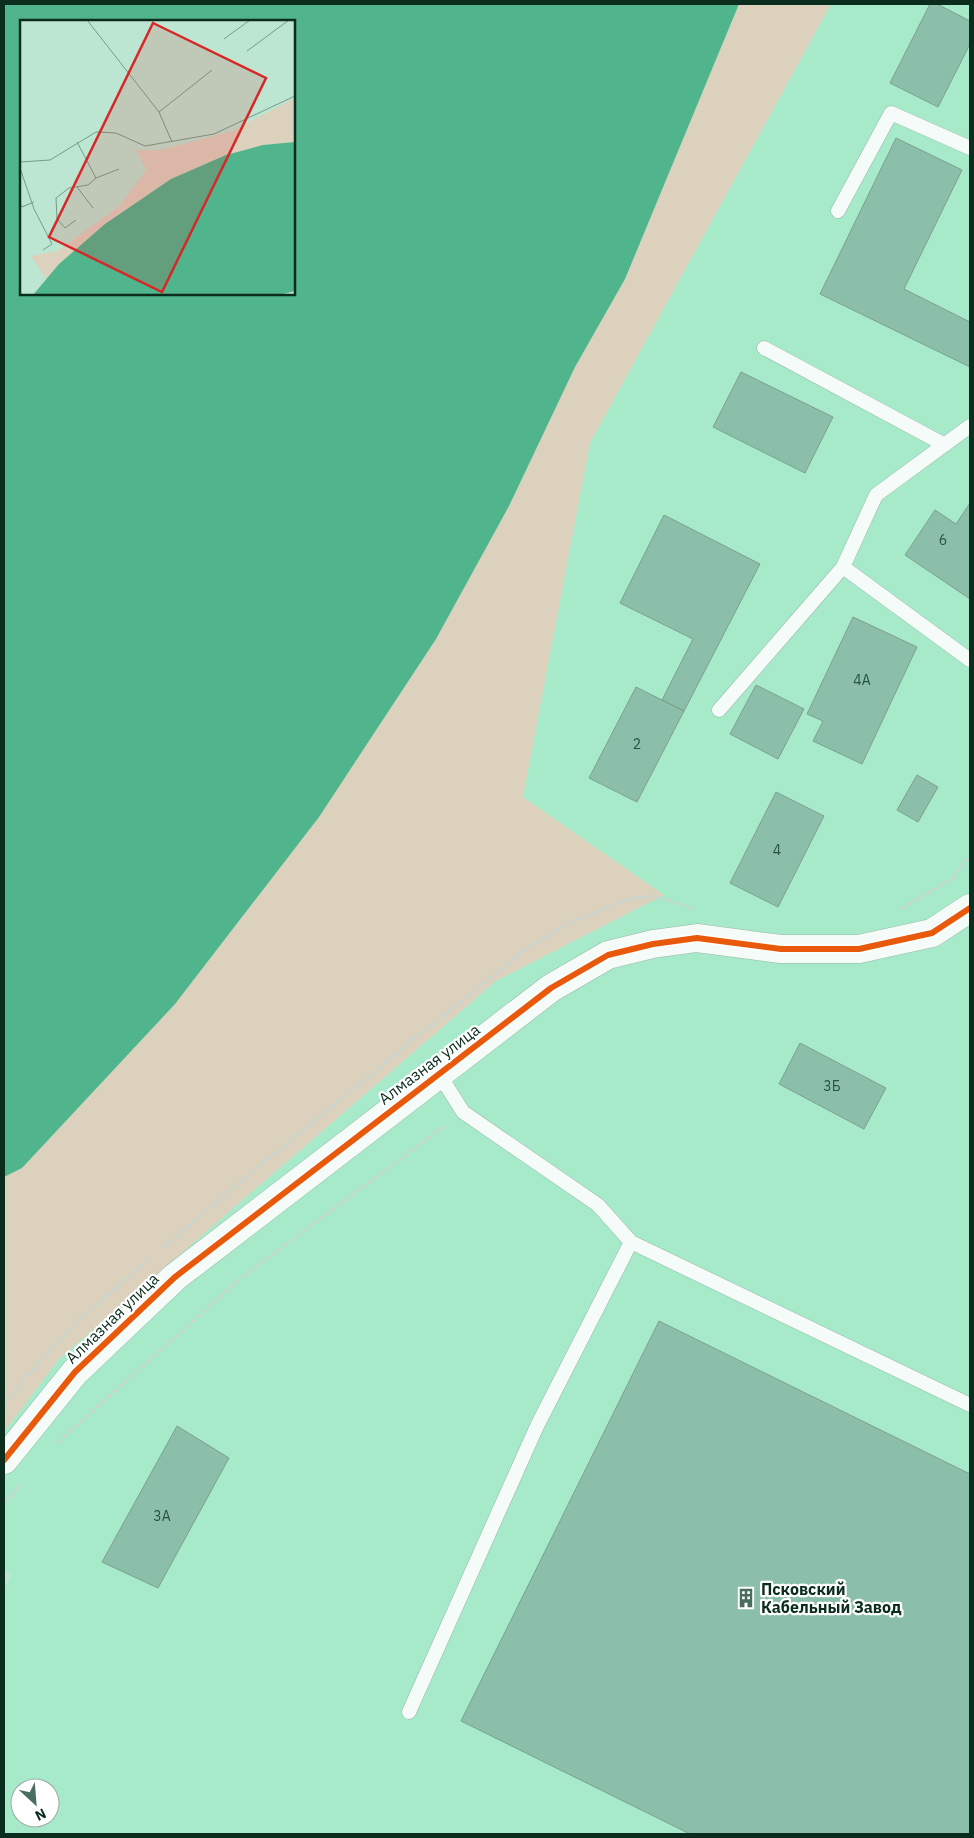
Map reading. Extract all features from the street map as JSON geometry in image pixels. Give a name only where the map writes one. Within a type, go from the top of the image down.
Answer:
[{"type":"street","name":"Алмазная улица","points":[[4,1460],[75,1372],[175,1277],[551,988],[608,955],[653,944],[697,938],[781,950],[860,949],[932,932],[970,908]]},
{"type":"lane","points":[[838,210],[891,113],[970,148]]},
{"type":"lane","points":[[764,348],[944,445]]},
{"type":"lane","points":[[719,710],[843,567],[876,495],[970,426]]},
{"type":"lane","points":[[843,567],[970,660]]},
{"type":"lane","points":[[439,1074],[463,1112],[598,1205],[631,1242],[970,1405]]},
{"type":"lane","points":[[409,1712],[537,1426],[631,1242]]},
{"type":"path","points":[[53,1448],[241,1278],[463,1112]]},
{"type":"path","points":[[4,1504],[22,1483]]},
{"type":"shaded area","points":[[4,4],[739,4],[625,279],[575,367],[509,506],[436,639],[319,817],[175,1004],[22,1168],[4,1177]]},
{"type":"shaded area","points":[[739,4],[831,4],[590,443],[523,797],[664,895],[496,981],[59,1359],[4,1432],[4,1177],[22,1168],[175,1004],[319,817],[436,639],[509,506],[575,367],[625,279]]},
{"type":"shaded area","points":[[831,4],[970,4],[970,1834],[4,1834],[4,1588],[12,1576],[4,1569],[4,1432],[59,1359],[496,981],[663,895],[522,798],[590,443]]},
{"type":"building","points":[[930,4],[937,4],[970,21],[970,44],[938,107],[890,83]]},
{"type":"building","points":[[896,138],[962,170],[904,289],[970,322],[970,367],[820,294]]},
{"type":"building","points":[[741,372],[833,417],[805,473],[713,427]]},
{"type":"building","points":[[970,503],[970,599],[905,555],[935,510],[956,524]]},
{"type":"building","points":[[664,515],[760,564],[684,711],[662,700],[693,639],[620,603]]},
{"type":"building","points":[[853,617],[917,647],[862,764],[813,741],[823,721],[807,714]]},
{"type":"building","points":[[756,685],[804,709],[778,759],[730,734]]},
{"type":"building","points":[[636,687],[684,711],[637,802],[589,778]]},
{"type":"building","points":[[917,775],[938,787],[918,822],[897,810]]},
{"type":"building","points":[[776,792],[824,816],[778,907],[730,883]]},
{"type":"building","points":[[800,1043],[886,1088],[864,1129],[779,1084]]},
{"type":"building","name":"Псковский Кабельный Завод","points":[[659,1321],[970,1474],[970,1834],[690,1834],[461,1721]]},
{"type":"building","points":[[177,1426],[229,1458],[158,1588],[102,1562]]},
{"type":"cycle path","points":[[4,1460],[75,1372],[175,1277],[551,988],[608,955],[653,944],[697,938],[781,949],[859,949],[932,933],[970,908]]},
{"type":"place","name":"Псковский Кабельный Завод","points":[[746,1598]]}]
